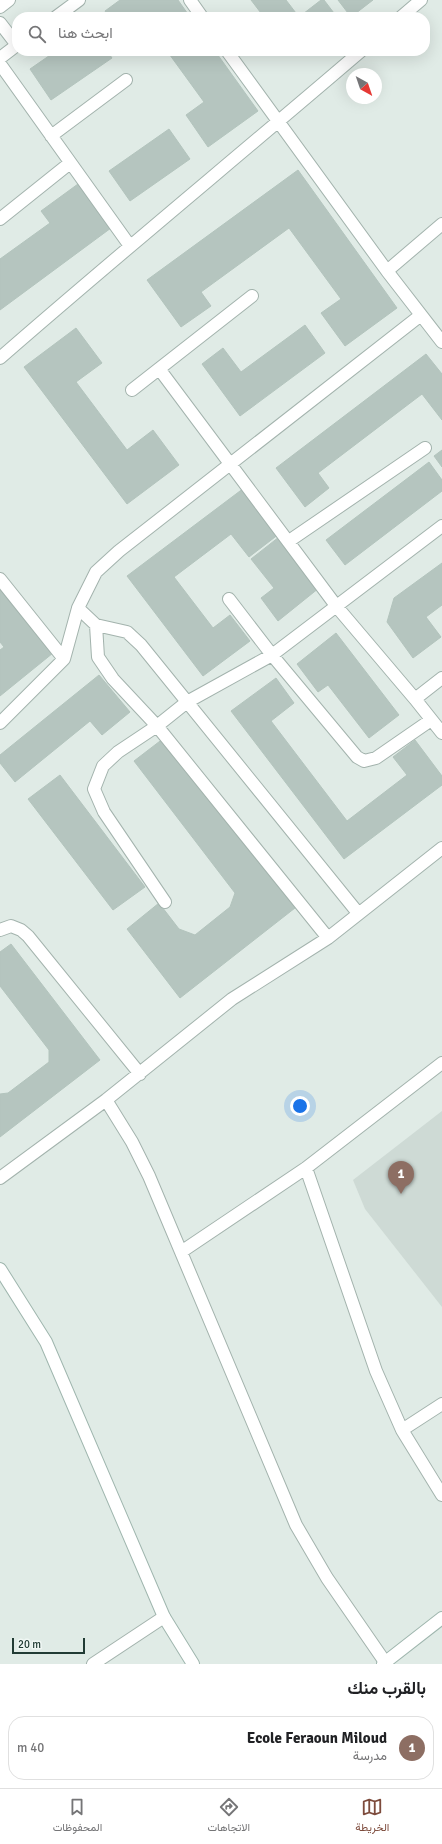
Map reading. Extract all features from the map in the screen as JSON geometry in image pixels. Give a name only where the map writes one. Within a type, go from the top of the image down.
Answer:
[{"type":"street","points":[[0,7],[9,0]]},
{"type":"street","points":[[63,12],[79,0]]},
{"type":"street","points":[[190,0],[198,12]]},
{"type":"street","points":[[407,12],[421,0]]},
{"type":"street","points":[[0,23],[12,39]]},
{"type":"street","points":[[0,58],[12,49]]},
{"type":"street","points":[[231,56],[387,270],[442,342]]},
{"type":"street","points":[[0,358],[94,275],[355,56]]},
{"type":"street","points":[[0,64],[130,246]]},
{"type":"street","points":[[51,136],[126,80]]},
{"type":"street","points":[[0,219],[70,163]]},
{"type":"street","points":[[387,270],[442,224]]},
{"type":"street","points":[[132,390],[160,370],[252,296]]},
{"type":"street","points":[[0,723],[64,659],[78,608],[96,572],[119,551],[231,462],[421,315]]},
{"type":"street","points":[[160,370],[231,462],[336,607],[415,698],[442,733]]},
{"type":"street","points":[[289,541],[425,448]]},
{"type":"street","points":[[165,902],[104,812],[94,789],[103,766],[118,752],[157,726],[187,702],[272,655],[442,526]]},
{"type":"street","points":[[0,579],[64,659]]},
{"type":"street","points":[[230,599],[272,655],[357,757],[364,761],[376,758],[431,720]]},
{"type":"street","points":[[78,608],[96,625],[127,632],[144,649],[358,913]]},
{"type":"street","points":[[96,625],[98,657],[113,679],[157,726],[328,938]]},
{"type":"street","points":[[415,698],[442,678]]},
{"type":"street","points":[[0,1178],[140,1074],[232,1000],[328,938],[442,848]]},
{"type":"street","points":[[0,930],[11,926],[21,930],[28,936],[140,1074]]},
{"type":"street","points":[[181,1252],[306,1168],[440,1068]]},
{"type":"street","points":[[106,1100],[132,1142],[149,1176],[296,1525],[327,1578],[384,1663],[442,1618]]},
{"type":"street","points":[[306,1168],[376,1371],[402,1430],[442,1495]]},
{"type":"street","points":[[0,1269],[46,1342],[164,1617],[193,1664]]},
{"type":"street","points":[[402,1430],[442,1404]]},
{"type":"street","points":[[94,1664],[164,1617]]},
{"type":"shaded area","points":[[442,1111],[442,1307],[365,1209],[353,1180]]},
{"type":"building","points":[[120,0],[178,0],[186,12],[106,12]]},
{"type":"building","points":[[251,0],[286,0],[295,12],[260,12]]},
{"type":"building","points":[[321,0],[324,0],[333,12],[305,12]]},
{"type":"building","points":[[338,0],[373,0],[357,12],[347,12]]},
{"type":"building","points":[[49,56],[111,56],[112,58],[51,100],[30,69]]},
{"type":"building","points":[[171,56],[219,56],[258,111],[208,147],[186,115],[204,102]]},
{"type":"building","points":[[169,129],[190,159],[130,201],[109,171]]},
{"type":"building","points":[[298,170],[397,308],[345,346],[321,313],[341,299],[289,228],[201,292],[211,306],[181,327],[147,280]]},
{"type":"building","points":[[78,184],[111,228],[0,310],[0,259],[50,223],[41,211]]},
{"type":"building","points":[[305,325],[325,353],[240,416],[202,364],[223,348],[241,372]]},
{"type":"building","points":[[76,328],[102,363],[76,382],[127,450],[153,430],[179,465],[127,504],[24,367]]},
{"type":"building","points":[[426,354],[442,374],[442,420],[422,394],[318,473],[329,488],[305,507],[276,468]]},
{"type":"building","points":[[442,450],[442,467],[434,456]]},
{"type":"building","points":[[429,462],[442,480],[442,491],[345,565],[326,540]]},
{"type":"building","points":[[244,488],[279,534],[249,557],[231,534],[174,577],[213,628],[230,615],[250,641],[203,676],[127,576]]},
{"type":"building","points":[[279,537],[319,588],[278,621],[261,598],[274,588],[251,559]]},
{"type":"building","points":[[442,563],[442,605],[426,617],[441,637],[413,658],[387,622],[394,598]]},
{"type":"building","points":[[0,588],[53,653],[0,696],[0,650],[4,647],[0,642]]},
{"type":"building","points":[[336,633],[399,715],[369,738],[328,685],[318,692],[297,664]]},
{"type":"building","points":[[99,675],[130,712],[102,735],[90,721],[15,782],[0,763],[0,755]]},
{"type":"building","points":[[276,678],[294,703],[271,721],[347,821],[407,775],[393,757],[415,740],[442,776],[442,785],[344,859],[231,711]]},
{"type":"building","points":[[164,738],[295,908],[180,998],[127,929],[159,903],[179,929],[195,935],[230,907],[235,893],[134,761]]},
{"type":"building","points":[[60,775],[145,887],[113,910],[28,799]]},
{"type":"building","points":[[11,944],[100,1060],[0,1137],[0,1094],[8,1093],[49,1062],[49,1050],[0,986],[0,952]]},
{"type":"place","name":"Ecole Feraoun Miloud","points":[[401,1194]]}]
